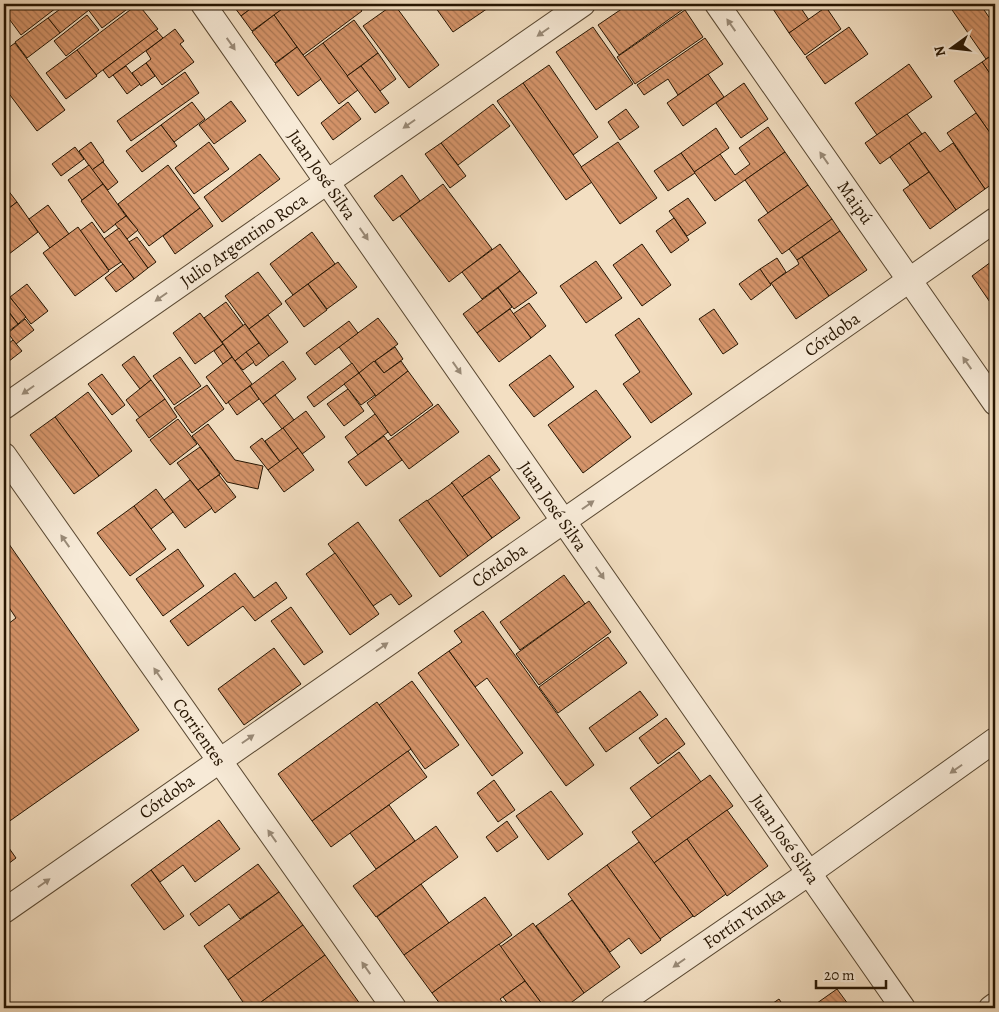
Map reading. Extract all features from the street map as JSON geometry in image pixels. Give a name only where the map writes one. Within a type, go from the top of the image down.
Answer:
[{"type":"street","name":"Juan José Silva","points":[[203,4],[903,1008]]},
{"type":"street","name":"Julio Argentino Roca","points":[[4,407],[583,4]]},
{"type":"street","name":"Maipú","points":[[717,4],[995,403]]},
{"type":"street","name":"Córdoba","points":[[4,911],[218,759],[564,521],[995,220]]},
{"type":"street","name":"Corrientes","points":[[4,455],[394,1008]]},
{"type":"street","name":"Fortín Yunka","points":[[613,1008],[809,873],[995,740]]},
{"type":"street","points":[[991,1008],[995,1005]]},
{"type":"building","points":[[4,4],[52,4],[56,8],[21,35],[4,12]]},
{"type":"building","points":[[67,4],[84,4],[89,10],[60,33],[48,18]]},
{"type":"building","points":[[84,4],[134,4],[102,28]]},
{"type":"building","points":[[138,4],[158,29],[96,75],[77,50]]},
{"type":"building","points":[[232,4],[257,4],[241,16]]},
{"type":"building","points":[[257,4],[289,4],[252,31],[241,16]]},
{"type":"building","points":[[289,4],[357,4],[362,11],[303,55],[274,15]]},
{"type":"building","points":[[394,4],[439,65],[409,88],[363,26]]},
{"type":"building","points":[[433,4],[494,4],[453,32]]},
{"type":"building","points":[[629,4],[678,4],[682,10],[619,55],[598,25]]},
{"type":"building","points":[[774,4],[798,4],[809,20],[789,33],[771,6]]},
{"type":"building","points":[[948,4],[980,4],[995,26],[995,53],[986,59]]},
{"type":"building","points":[[826,7],[841,29],[805,55],[789,33]]},
{"type":"building","points":[[685,10],[703,37],[635,84],[617,57]]},
{"type":"building","points":[[87,15],[99,30],[66,56],[54,41]]},
{"type":"building","points":[[274,15],[297,47],[275,63],[252,32]]},
{"type":"building","points":[[48,18],[60,33],[27,58],[15,42]]},
{"type":"building","points":[[354,20],[378,53],[347,76],[323,43]]},
{"type":"building","points":[[593,27],[633,84],[596,110],[556,52]]},
{"type":"building","points":[[849,27],[868,54],[825,84],[806,57]]},
{"type":"building","points":[[175,29],[184,41],[180,44],[194,62],[162,85],[146,63],[151,59],[146,51]]},
{"type":"building","points":[[156,30],[163,38],[109,78],[103,70]]},
{"type":"building","points":[[705,38],[723,64],[678,95],[668,79],[644,95],[637,85]]},
{"type":"building","points":[[15,43],[65,110],[37,131],[4,87],[4,51]]},
{"type":"building","points":[[323,43],[358,90],[339,104],[304,57]]},
{"type":"building","points":[[297,47],[321,79],[298,96],[275,64]]},
{"type":"building","points":[[77,50],[97,76],[66,99],[46,73]]},
{"type":"building","points":[[378,53],[396,79],[380,91],[361,66]]},
{"type":"building","points":[[995,53],[995,81],[982,62]]},
{"type":"building","points":[[982,62],[995,81],[995,140],[954,81]]},
{"type":"building","points":[[146,63],[155,76],[141,86],[132,73]]},
{"type":"building","points":[[909,64],[932,97],[877,135],[855,103]]},
{"type":"building","points":[[549,65],[598,137],[573,155],[523,83]]},
{"type":"building","points":[[126,66],[140,84],[127,94],[113,75]]},
{"type":"building","points":[[361,66],[389,103],[375,113],[347,76]]},
{"type":"building","points":[[185,72],[199,93],[131,141],[117,121]]},
{"type":"building","points":[[708,74],[724,97],[683,126],[667,103]]},
{"type":"building","points":[[523,83],[592,182],[566,200],[497,101]]},
{"type":"building","points":[[744,83],[768,119],[741,138],[716,103]]},
{"type":"building","points":[[231,101],[246,121],[214,144],[199,125]]},
{"type":"building","points":[[192,102],[205,119],[174,142],[161,125]]},
{"type":"building","points":[[348,102],[361,119],[333,140],[321,123]]},
{"type":"building","points":[[493,104],[510,126],[458,165],[441,143]]},
{"type":"building","points":[[626,109],[639,127],[620,140],[608,122]]},
{"type":"building","points":[[976,113],[995,140],[995,182],[985,189],[947,133]]},
{"type":"building","points":[[907,114],[922,134],[880,164],[865,143]]},
{"type":"building","points":[[161,125],[177,146],[142,172],[126,151]]},
{"type":"building","points":[[768,127],[785,152],[715,201],[694,172],[720,154],[735,175],[750,164],[739,148]]},
{"type":"building","points":[[716,128],[729,148],[694,172],[681,153]]},
{"type":"building","points":[[925,132],[940,152],[953,143],[985,189],[956,210],[909,143]]},
{"type":"building","points":[[91,142],[104,161],[92,170],[79,151]]},
{"type":"building","points":[[209,142],[229,169],[194,194],[175,168]]},
{"type":"building","points":[[618,142],[657,198],[620,224],[581,167]]},
{"type":"building","points":[[441,143],[466,176],[450,188],[425,154]]},
{"type":"building","points":[[909,143],[929,172],[910,185],[890,157]]},
{"type":"building","points":[[75,147],[84,159],[61,176],[52,164]]},
{"type":"building","points":[[785,152],[808,185],[768,213],[745,180]]},
{"type":"building","points":[[681,153],[695,173],[668,191],[654,171]]},
{"type":"building","points":[[260,154],[280,179],[222,222],[204,197]]},
{"type":"building","points":[[103,162],[118,182],[108,190],[92,170]]},
{"type":"building","points":[[89,165],[103,184],[82,200],[68,180]]},
{"type":"building","points":[[168,165],[200,208],[149,246],[118,204]]},
{"type":"building","points":[[929,172],[956,210],[930,229],[903,190]]},
{"type":"building","points":[[402,175],[420,201],[393,221],[374,196]]},
{"type":"building","points":[[103,184],[126,216],[104,233],[81,201]]},
{"type":"building","points":[[443,184],[492,249],[449,282],[400,216]]},
{"type":"building","points":[[4,185],[17,202],[4,212]]},
{"type":"building","points":[[808,185],[832,219],[782,254],[758,220]]},
{"type":"building","points":[[688,198],[706,223],[687,236],[669,211]]},
{"type":"building","points":[[17,202],[38,232],[9,254],[4,247],[4,212]]},
{"type":"building","points":[[48,205],[69,234],[50,248],[29,219]]},
{"type":"building","points":[[200,208],[213,226],[175,254],[163,236]]},
{"type":"building","points":[[126,216],[138,230],[127,239],[115,224]]},
{"type":"building","points":[[674,218],[689,240],[671,253],[656,231]]},
{"type":"building","points":[[832,219],[840,231],[797,260],[789,249]]},
{"type":"building","points":[[92,222],[121,262],[109,270],[80,231]]},
{"type":"building","points":[[78,227],[109,271],[75,296],[43,253]]},
{"type":"building","points":[[119,228],[148,268],[134,279],[104,239]]},
{"type":"building","points":[[840,231],[867,270],[829,296],[802,257]]},
{"type":"building","points":[[312,232],[335,264],[293,295],[270,264]]},
{"type":"building","points":[[137,237],[156,262],[148,268],[129,242]]},
{"type":"building","points":[[500,244],[520,271],[482,299],[462,272]]},
{"type":"building","points":[[642,244],[671,285],[642,306],[613,265]]},
{"type":"building","points":[[802,257],[829,296],[796,319],[771,283],[799,264],[797,260]]},
{"type":"building","points":[[777,258],[786,272],[770,284],[760,269]]},
{"type":"building","points":[[995,259],[995,307],[994,308],[972,276]]},
{"type":"building","points":[[596,261],[622,298],[586,323],[560,286]]},
{"type":"building","points":[[338,262],[357,287],[327,309],[308,284]]},
{"type":"building","points":[[123,264],[134,279],[116,292],[105,278]]},
{"type":"building","points":[[760,269],[771,285],[751,300],[739,284]]},
{"type":"building","points":[[520,271],[537,293],[514,309],[498,288]]},
{"type":"building","points":[[258,272],[282,304],[249,329],[225,296]]},
{"type":"building","points":[[27,284],[48,311],[31,324],[10,297]]},
{"type":"building","points":[[308,284],[327,310],[304,327],[285,301]]},
{"type":"building","points":[[498,288],[512,307],[477,333],[463,314]]},
{"type":"building","points":[[8,295],[26,317],[18,324],[4,305],[4,299]]},
{"type":"building","points":[[226,302],[243,325],[222,342],[204,318]]},
{"type":"building","points":[[529,303],[546,326],[531,338],[513,314]]},
{"type":"building","points":[[510,309],[531,338],[499,362],[477,333]]},
{"type":"building","points":[[714,309],[738,344],[723,354],[699,319]]},
{"type":"building","points":[[200,313],[223,344],[195,364],[173,333]]},
{"type":"building","points":[[10,314],[18,324],[4,335],[4,318]]},
{"type":"building","points":[[268,315],[288,342],[269,356],[249,329]]},
{"type":"building","points":[[378,318],[398,344],[359,373],[339,347]]},
{"type":"building","points":[[639,318],[692,394],[651,423],[623,384],[640,372],[615,335]]},
{"type":"building","points":[[25,319],[34,330],[16,344],[8,333]]},
{"type":"building","points":[[349,321],[358,333],[315,365],[306,353]]},
{"type":"building","points":[[245,324],[259,343],[235,361],[222,342]]},
{"type":"building","points":[[13,340],[22,351],[4,365],[4,347]]},
{"type":"building","points":[[259,343],[269,356],[256,366],[246,352]]},
{"type":"building","points":[[223,344],[232,357],[223,364],[214,351]]},
{"type":"building","points":[[395,347],[403,359],[384,373],[375,361]]},
{"type":"building","points":[[246,352],[254,362],[243,370],[235,361]]},
{"type":"building","points":[[550,355],[574,387],[534,417],[509,385]]},
{"type":"building","points":[[134,356],[151,380],[140,389],[122,365]]},
{"type":"building","points":[[180,357],[201,386],[174,405],[153,376]]},
{"type":"building","points":[[232,357],[252,384],[226,404],[206,377]]},
{"type":"building","points":[[283,361],[296,379],[263,404],[250,386]]},
{"type":"building","points":[[374,361],[384,373],[401,361],[408,371],[376,396],[359,373]]},
{"type":"building","points":[[352,363],[359,373],[314,407],[307,397]]},
{"type":"building","points":[[408,371],[433,405],[391,436],[367,403]]},
{"type":"building","points":[[359,373],[375,395],[361,405],[344,384]]},
{"type":"building","points":[[102,374],[125,405],[112,415],[88,384]]},
{"type":"building","points":[[151,380],[165,399],[140,418],[126,400]]},
{"type":"building","points":[[207,385],[224,409],[192,433],[174,408]]},
{"type":"building","points":[[250,386],[259,399],[237,415],[228,402]]},
{"type":"building","points":[[348,389],[364,411],[344,426],[327,404]]},
{"type":"building","points":[[596,390],[631,437],[583,473],[548,425]]},
{"type":"building","points":[[88,392],[132,451],[99,476],[55,417]]},
{"type":"building","points":[[275,395],[294,420],[282,429],[263,404]]},
{"type":"building","points":[[165,399],[177,417],[149,438],[136,420]]},
{"type":"building","points":[[438,404],[459,432],[409,469],[388,441]]},
{"type":"building","points":[[306,411],[325,437],[302,454],[283,428]]},
{"type":"building","points":[[375,414],[388,432],[358,455],[345,437]]},
{"type":"building","points":[[55,417],[99,476],[74,494],[30,435]]},
{"type":"building","points":[[178,419],[197,444],[170,465],[150,440]]},
{"type":"building","points":[[208,424],[235,460],[263,466],[258,489],[227,482],[192,436]]},
{"type":"building","points":[[283,428],[298,448],[280,462],[265,441]]},
{"type":"building","points":[[384,436],[402,460],[366,486],[348,462]]},
{"type":"building","points":[[262,438],[280,462],[268,470],[250,447]]},
{"type":"building","points":[[200,447],[220,474],[198,490],[177,463]]},
{"type":"building","points":[[298,448],[314,470],[284,492],[268,470]]},
{"type":"building","points":[[489,455],[500,470],[462,497],[451,483]]},
{"type":"building","points":[[219,475],[236,497],[215,513],[198,490]]},
{"type":"building","points":[[490,477],[520,518],[492,538],[462,497]]},
{"type":"building","points":[[190,480],[212,508],[185,528],[164,500]]},
{"type":"building","points":[[452,483],[492,538],[468,556],[427,501]]},
{"type":"building","points":[[156,489],[173,512],[151,529],[134,506]]},
{"type":"building","points":[[427,500],[468,556],[440,577],[399,520]]},
{"type":"building","points":[[134,506],[166,549],[130,576],[97,533]]},
{"type":"building","points":[[358,522],[412,596],[399,605],[391,594],[373,606],[328,544]]},
{"type":"building","points":[[4,537],[139,730],[4,825],[4,627],[16,618],[4,600]]},
{"type":"building","points":[[178,549],[204,586],[163,616],[136,579]]},
{"type":"building","points":[[335,553],[379,614],[350,635],[306,574]]},
{"type":"building","points":[[235,573],[254,598],[276,582],[287,598],[255,621],[243,606],[188,646],[170,621]]},
{"type":"building","points":[[564,575],[585,604],[520,650],[500,622]]},
{"type":"building","points":[[589,601],[611,632],[539,685],[516,654]]},
{"type":"building","points":[[291,607],[323,652],[304,665],[271,621]]},
{"type":"building","points":[[483,611],[594,765],[566,786],[487,678],[475,687],[449,651],[462,642],[454,631]]},
{"type":"building","points":[[608,637],[627,663],[558,713],[539,687]]},
{"type":"building","points":[[274,648],[301,684],[244,725],[218,689]]},
{"type":"building","points":[[449,651],[523,753],[492,776],[418,673]]},
{"type":"building","points":[[412,681],[459,745],[425,769],[379,705]]},
{"type":"building","points":[[640,691],[658,715],[606,752],[589,728]]},
{"type":"building","points":[[377,702],[411,749],[312,821],[278,774]]},
{"type":"building","points":[[666,718],[685,744],[658,764],[639,738]]},
{"type":"building","points":[[408,751],[427,777],[331,847],[312,821]]},
{"type":"building","points":[[679,752],[701,782],[652,818],[630,788]]},
{"type":"building","points":[[710,775],[733,806],[654,863],[632,832]]},
{"type":"building","points":[[494,780],[515,810],[498,822],[477,793]]},
{"type":"building","points":[[551,791],[583,834],[548,860],[516,816]]},
{"type":"building","points":[[389,805],[415,841],[376,869],[350,833]]},
{"type":"building","points":[[727,810],[768,866],[727,896],[687,839]]},
{"type":"building","points":[[219,820],[240,849],[195,882],[183,865],[160,882],[151,870]]},
{"type":"building","points":[[507,821],[518,837],[497,852],[486,837]]},
{"type":"building","points":[[436,826],[458,857],[376,917],[353,886]]},
{"type":"building","points":[[687,839],[726,894],[694,917],[654,863]]},
{"type":"building","points":[[4,841],[16,858],[4,867]]},
{"type":"building","points":[[639,842],[693,916],[660,939],[607,865]]},
{"type":"building","points":[[258,864],[279,892],[240,919],[229,904],[199,926],[190,914]]},
{"type":"building","points":[[607,865],[661,940],[641,954],[629,938],[610,952],[568,894]]},
{"type":"building","points":[[151,870],[184,916],[164,930],[131,885]]},
{"type":"building","points":[[421,884],[449,923],[404,955],[377,917]]},
{"type":"building","points":[[279,892],[303,925],[228,980],[204,946]]},
{"type":"building","points":[[485,897],[512,935],[432,993],[404,955]]},
{"type":"building","points":[[572,900],[620,967],[584,993],[536,926]]},
{"type":"building","points":[[533,923],[584,993],[564,1008],[545,1008],[500,947]]},
{"type":"building","points":[[303,925],[325,955],[253,1008],[247,1008],[228,980]]},
{"type":"building","points":[[499,944],[525,981],[500,999],[507,1008],[443,1008],[432,993]]},
{"type":"building","points":[[325,955],[363,1008],[253,1008]]},
{"type":"building","points":[[525,981],[545,1008],[511,1008],[503,997]]},
{"type":"building","points":[[837,989],[851,1008],[810,1008]]},
{"type":"building","points":[[779,999],[785,1008],[766,1008]]}]
